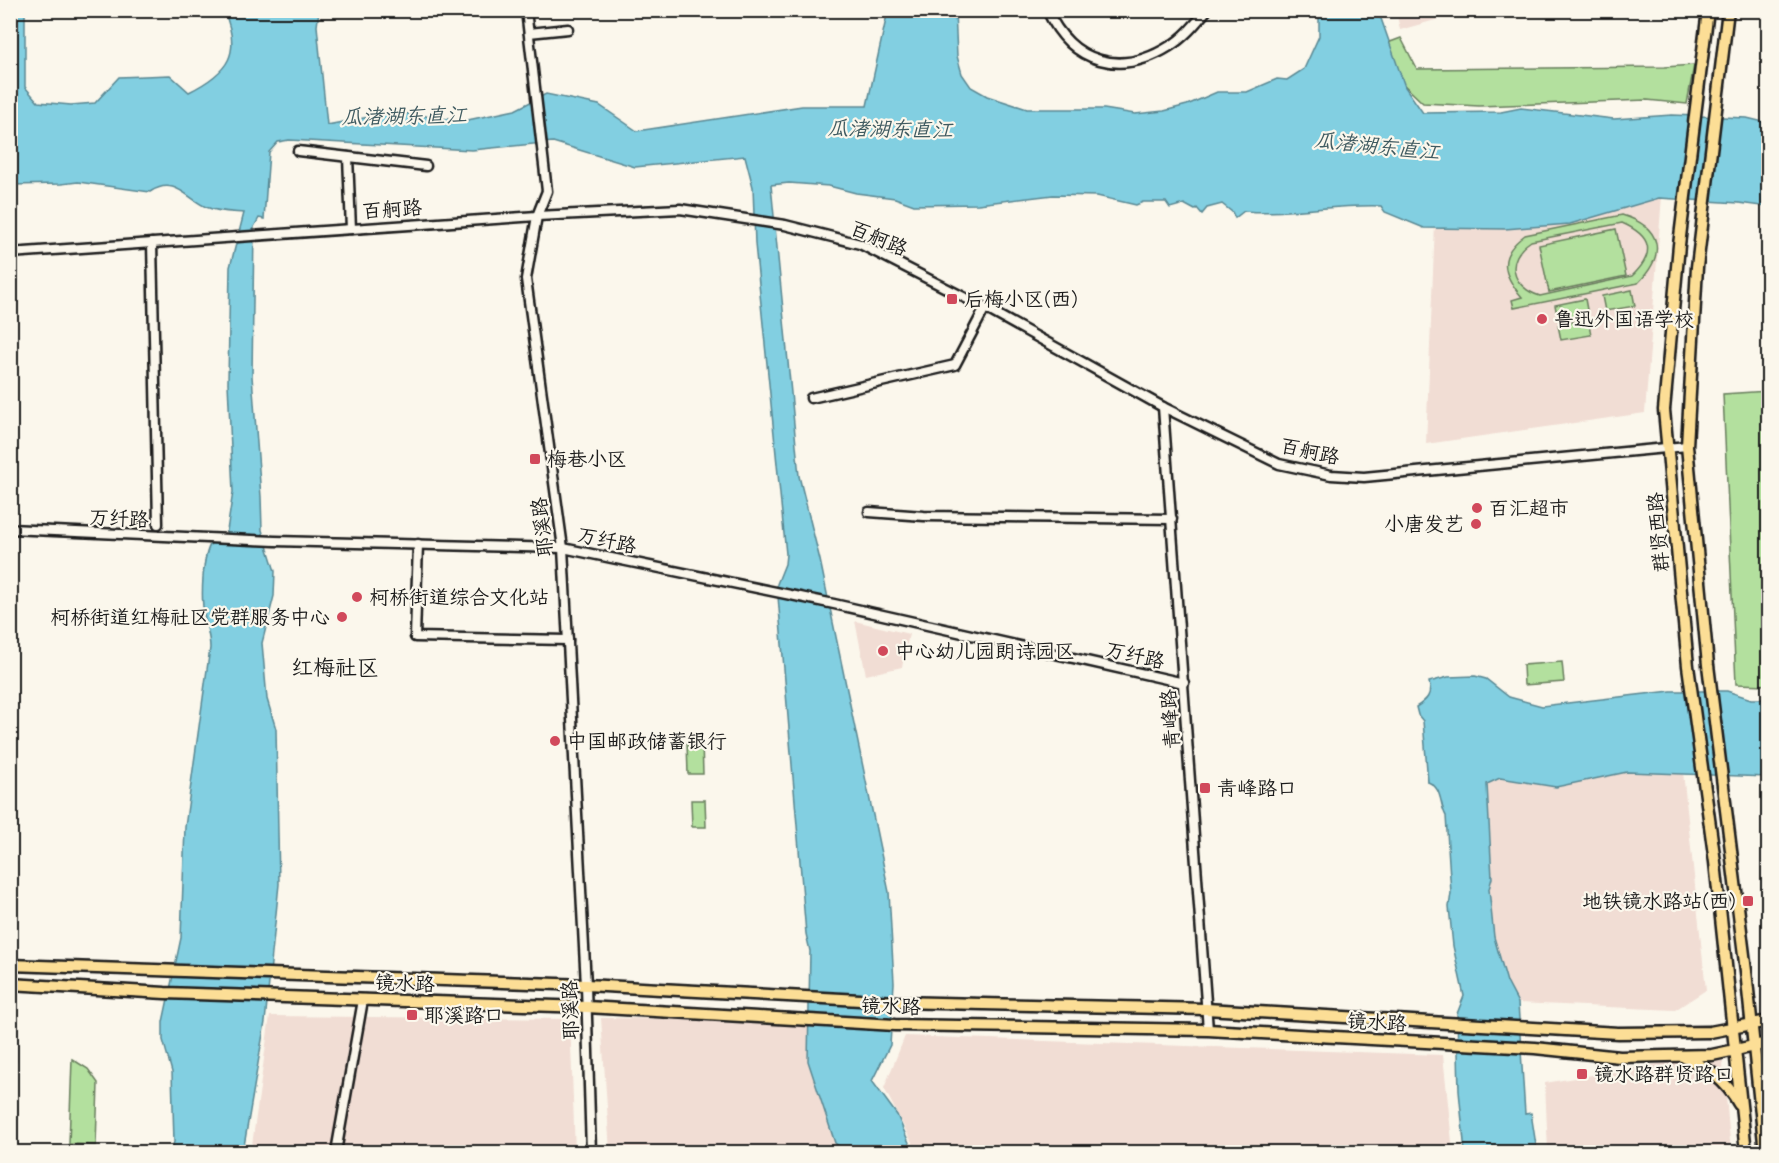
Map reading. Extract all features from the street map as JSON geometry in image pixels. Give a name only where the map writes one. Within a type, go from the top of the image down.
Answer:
[{"type":"main road","name":"群贤西路","points":[[1708,10],[1684,204],[1664,410],[1688,666],[1721,919],[1746,1152]]},
{"type":"main road","name":"群贤西路","points":[[1728,10],[1697,267],[1687,446],[1708,665],[1766,1152]]},
{"type":"main road","name":"镜水路","points":[[11,965],[586,985],[897,1002],[1206,1010],[1618,1033],[1710,1032],[1768,1021]]},
{"type":"main road","name":"镜水路","points":[[11,984],[165,993],[587,1007],[895,1025],[1208,1030],[1535,1048],[1620,1057],[1712,1055],[1768,1043]]},
{"type":"main road","points":[[1681,1056],[1718,1076],[1733,1093],[1741,1108]]},
{"type":"main road","points":[[1766,1152],[1768,1137]]},
{"type":"street","name":"耶溪路","points":[[526,10],[547,191],[537,216],[525,279],[562,548],[586,985],[591,1152]]},
{"type":"street","points":[[1047,10],[1065,38],[1085,55],[1102,62],[1123,64],[1147,59],[1172,45],[1194,26],[1207,10]]},
{"type":"street","points":[[529,33],[568,29]]},
{"type":"street","points":[[298,151],[426,166]]},
{"type":"street","points":[[348,157],[351,229]]},
{"type":"street","name":"百舸路","points":[[10,253],[537,216],[680,209],[785,225],[860,244],[985,308],[1163,407],[1279,464],[1331,475],[1364,477],[1687,446]]},
{"type":"street","points":[[152,243],[158,524]]},
{"type":"street","points":[[811,398],[956,365],[985,308]]},
{"type":"street","name":"青峰路","points":[[1163,407],[1208,1030]]},
{"type":"street","points":[[869,512],[935,516],[1172,519]]},
{"type":"street","name":"万纤路","points":[[10,529],[211,539],[562,548],[834,604],[1184,683]]},
{"type":"street","points":[[418,544],[415,637],[568,640]]},
{"type":"street","points":[[10,951],[10,1061]]},
{"type":"street","points":[[336,1152],[363,1000]]},
{"type":"shaded area","points":[[1396,10],[1467,10],[1467,11],[1400,30]]},
{"type":"shaded area","name":"鲁迅外国语学校","points":[[1662,196],[1645,413],[1426,444],[1435,223]]},
{"type":"shaded area","name":"中心幼儿园朗诗园区","points":[[855,621],[909,634],[902,667],[866,675]]},
{"type":"shaded area","points":[[1627,772],[1683,772],[1706,990],[1675,1010],[1518,1003],[1507,982],[1494,937],[1489,889],[1492,878],[1485,786],[1500,778],[1556,787]]},
{"type":"shaded area","points":[[270,1016],[570,1019],[575,1152],[251,1152]]},
{"type":"shaded area","points":[[601,1018],[807,1020],[841,1152],[610,1152]]},
{"type":"shaded area","points":[[905,1036],[1443,1055],[1453,1152],[917,1152],[884,1088]]},
{"type":"shaded area","points":[[1722,1053],[1731,1152],[1548,1152],[1545,1083]]},
{"type":"green space","points":[[1401,38],[1417,69],[1694,65],[1687,104],[1647,100],[1479,106],[1423,103],[1401,82],[1385,44]]},
{"type":"green space","points":[[1622,215],[1635,220],[1652,234],[1656,243],[1656,252],[1653,262],[1638,283],[1514,308],[1512,300],[1522,297],[1507,272],[1507,257],[1516,242],[1525,235]],"holes":[[[1622,223],[1645,239],[1647,246],[1645,260],[1632,276],[1540,296],[1523,286],[1514,272],[1517,256],[1522,248],[1531,241]]]},
{"type":"green space","points":[[1616,229],[1626,276],[1549,292],[1539,245]]},
{"type":"green space","points":[[1632,290],[1635,306],[1605,311],[1602,296]]},
{"type":"green space","points":[[1585,299],[1588,315],[1558,320],[1555,305]]},
{"type":"green space","points":[[1588,319],[1591,335],[1561,340],[1558,325]]},
{"type":"green space","points":[[1768,391],[1768,685],[1736,684],[1723,394]]},
{"type":"green space","points":[[1562,662],[1564,682],[1524,685],[1523,665]]},
{"type":"green space","points":[[687,742],[702,742],[703,774],[688,774]]},
{"type":"green space","points":[[691,800],[705,800],[706,827],[692,827]]},
{"type":"green space","points":[[72,1059],[88,1069],[98,1083],[96,1145],[69,1144]]},
{"type":"water","name":"瓜渚湖东直江","points":[[11,10],[25,13],[25,87],[38,102],[71,105],[95,103],[119,77],[170,75],[189,92],[214,77],[228,60],[232,39],[224,11],[319,11],[317,26],[327,125],[395,112],[463,121],[515,110],[546,94],[599,105],[637,131],[802,106],[867,106],[888,10],[955,11],[957,56],[962,74],[971,87],[987,96],[1027,109],[1104,109],[1135,114],[1164,111],[1187,105],[1217,92],[1247,92],[1277,79],[1287,80],[1304,69],[1319,36],[1319,11],[1378,10],[1405,87],[1423,113],[1501,112],[1521,108],[1614,119],[1672,115],[1747,118],[1768,123],[1768,207],[1659,198],[1570,224],[1505,229],[1424,228],[1385,212],[1381,206],[1347,206],[1278,212],[1244,211],[1235,218],[1232,212],[1222,204],[1207,208],[1202,214],[1197,208],[1195,210],[1184,204],[1170,208],[1166,202],[1143,202],[1136,205],[1097,196],[1053,195],[978,204],[914,205],[895,198],[856,193],[829,186],[789,183],[771,185],[799,476],[820,560],[889,892],[894,983],[890,1045],[872,1081],[897,1115],[913,1152],[846,1152],[835,1143],[808,1061],[810,951],[806,934],[777,584],[785,564],[786,554],[755,244],[753,187],[745,156],[635,167],[553,142],[472,150],[289,140],[278,142],[269,152],[264,219],[259,218],[254,227],[252,376],[262,530],[275,571],[274,596],[262,643],[267,699],[276,729],[279,884],[265,1022],[243,1152],[171,1152],[174,1142],[172,1072],[163,1040],[163,1022],[181,938],[185,827],[210,648],[203,607],[204,567],[211,543],[226,537],[233,492],[228,383],[230,267],[244,213],[210,209],[180,190],[166,186],[150,192],[78,182],[11,185]]},
{"type":"water","points":[[1475,676],[1486,679],[1509,697],[1542,706],[1671,691],[1727,691],[1751,699],[1768,699],[1768,777],[1627,772],[1556,787],[1500,778],[1487,784],[1492,878],[1489,889],[1494,937],[1507,982],[1518,1003],[1525,1114],[1531,1113],[1537,1152],[1465,1152],[1459,1091],[1457,1014],[1464,996],[1453,946],[1449,907],[1451,893],[1446,816],[1436,788],[1428,782],[1423,721],[1416,707],[1428,697],[1429,682],[1448,677]]},
{"type":"place","name":"后梅小区(西)","points":[[952,299]]},
{"type":"place","name":"鲁迅外国语学校","points":[[1542,319]]},
{"type":"place","name":"梅巷小区","points":[[535,459]]},
{"type":"place","name":"百汇超市","points":[[1477,508]]},
{"type":"place","name":"小唐发艺","points":[[1476,524]]},
{"type":"place","name":"柯桥街道综合文化站","points":[[357,597]]},
{"type":"place","name":"柯桥街道红梅社区党群服务中心","points":[[342,617]]},
{"type":"place","name":"中心幼儿园朗诗园区","points":[[883,651]]},
{"type":"place","name":"中国邮政储蓄银行","points":[[555,741]]},
{"type":"place","name":"青峰路口","points":[[1205,788]]},
{"type":"place","name":"地铁镜水路站(西)","points":[[1748,901]]},
{"type":"place","name":"耶溪路口","points":[[412,1015]]},
{"type":"place","name":"镜水路群贤路口","points":[[1582,1074]]},
{"type":"district","name":"红梅社区","points":[[335,667]]}]
